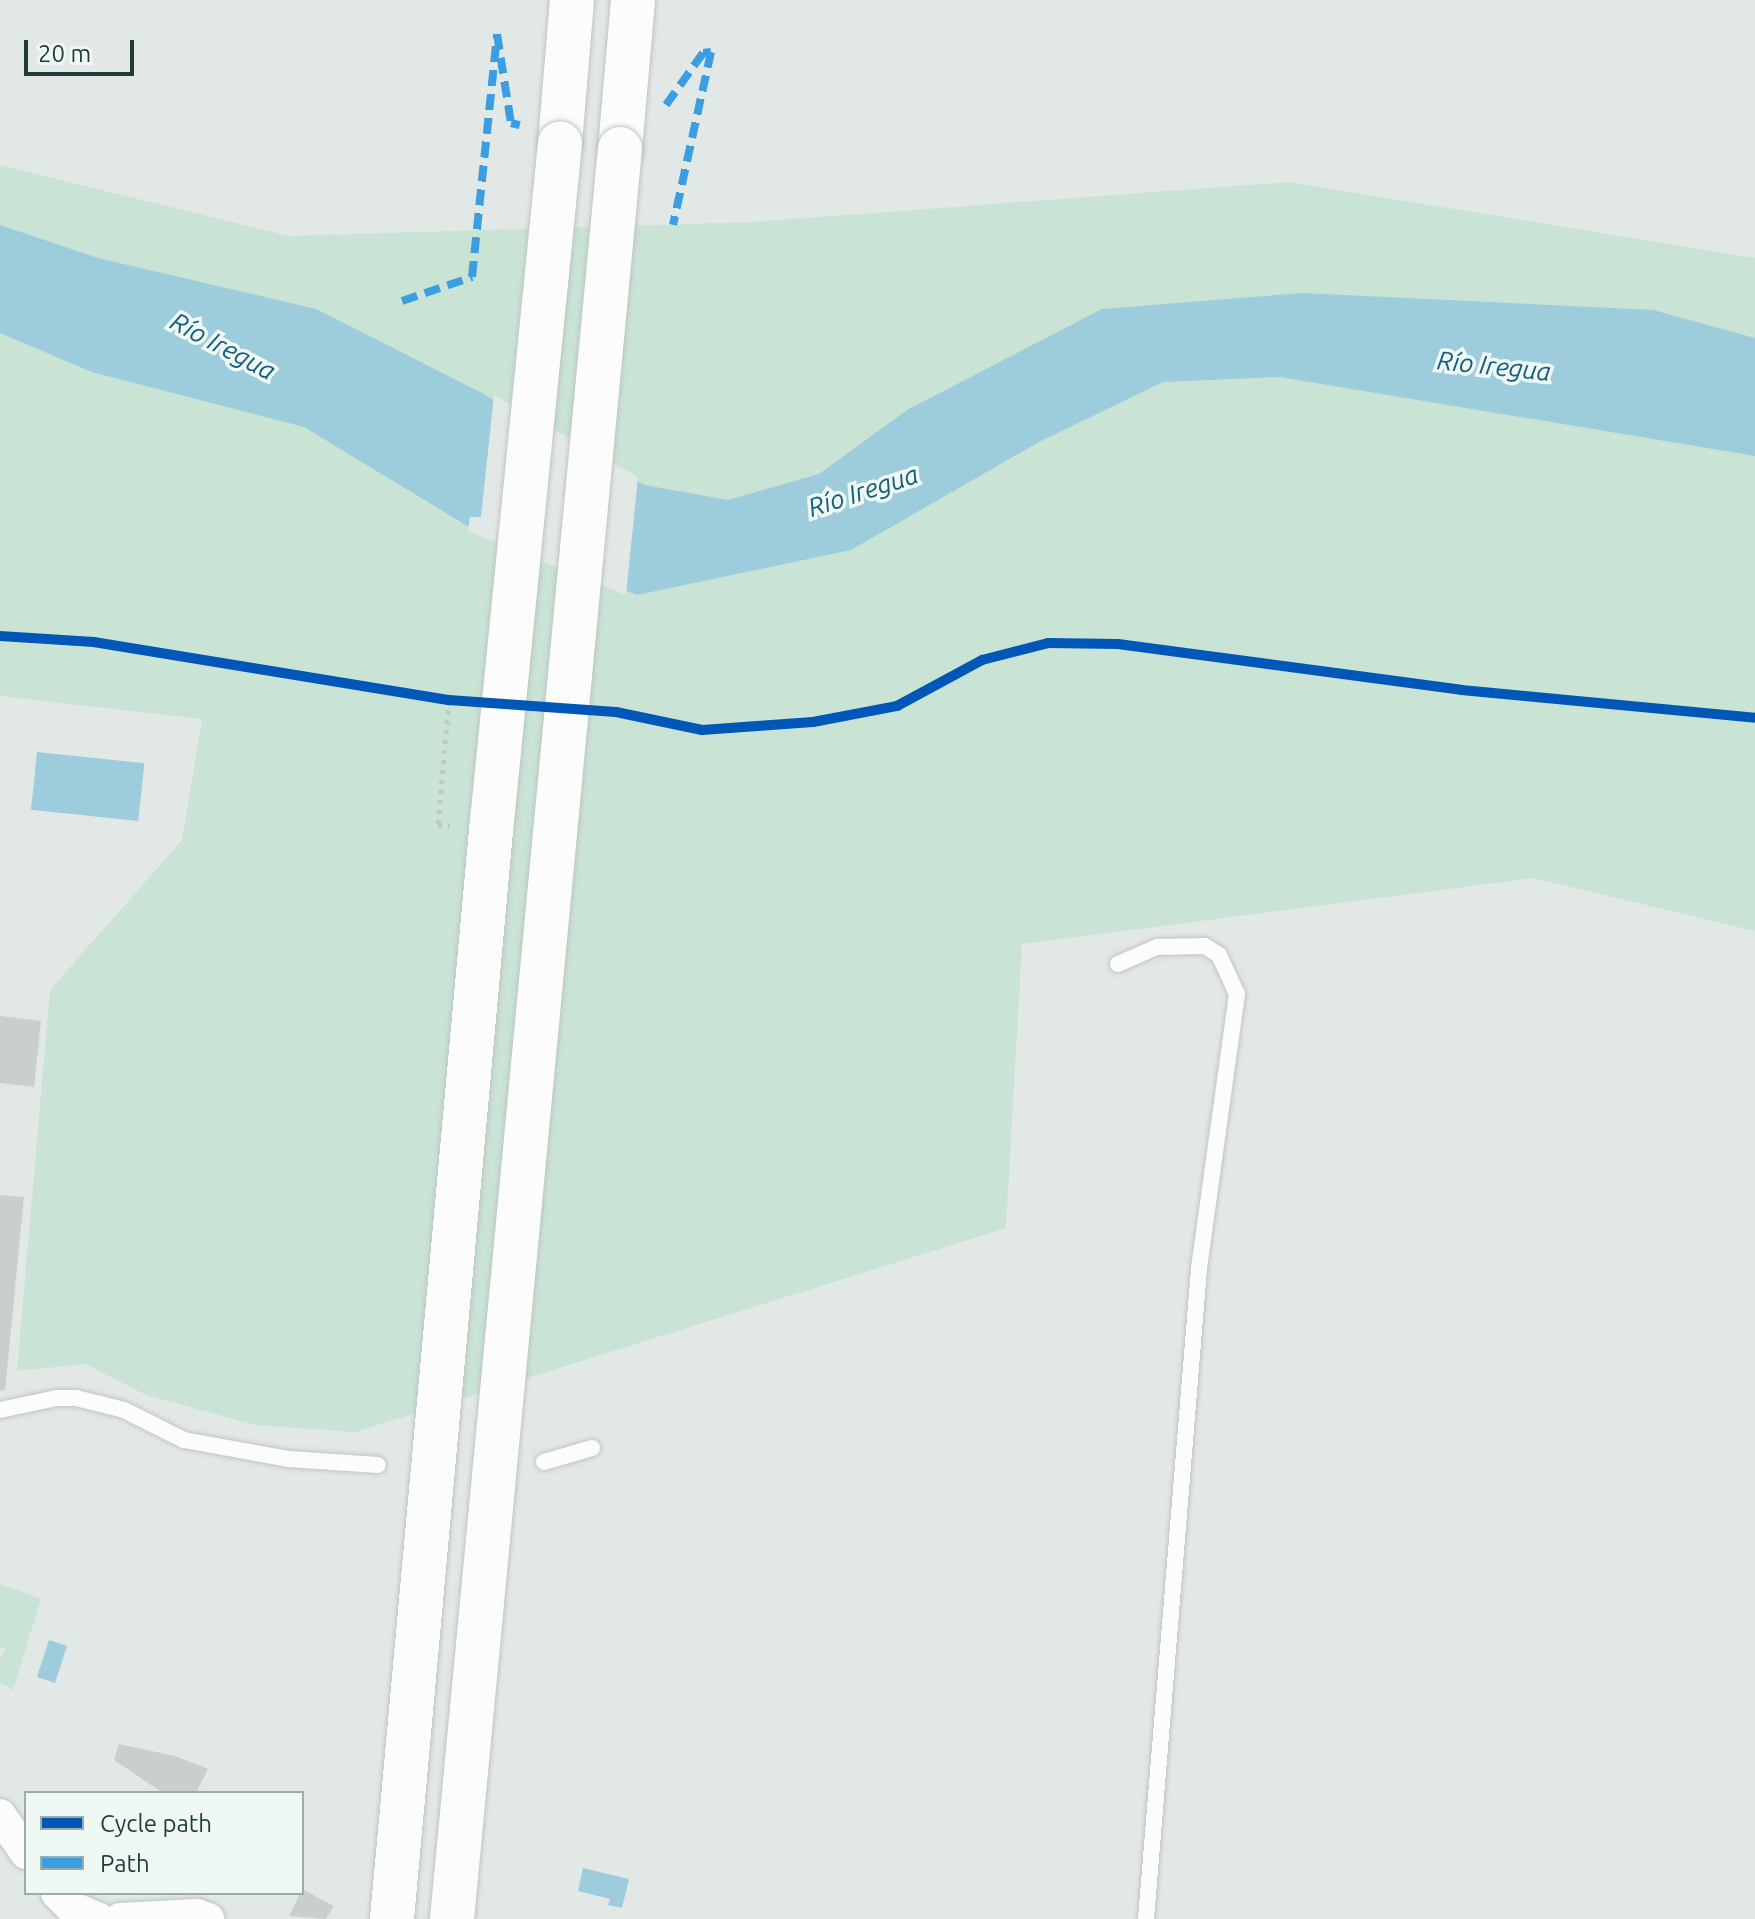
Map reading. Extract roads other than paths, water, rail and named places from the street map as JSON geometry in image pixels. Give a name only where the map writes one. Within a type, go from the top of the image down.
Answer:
[{"type":"main road","points":[[392,1919],[488,863],[572,0]]},
{"type":"main road","points":[[452,1919],[633,0]]},
{"type":"street","points":[[0,1815],[24,1850]]},
{"type":"street","points":[[59,1895],[71,1907],[99,1919]]},
{"type":"street","points":[[120,1919],[197,1915],[208,1919]]},
{"type":"lane","points":[[1118,964],[1157,947],[1205,946],[1219,955],[1237,994],[1199,1269],[1146,1919]]},
{"type":"lane","points":[[0,1410],[57,1398],[76,1398],[124,1410],[184,1440],[289,1459],[378,1465]]},
{"type":"lane","points":[[544,1462],[592,1448]]},
{"type":"water","name":"Río Iregua","points":[[0,225],[98,258],[316,309],[482,393],[644,485],[728,500],[819,474],[907,410],[1102,309],[1302,293],[1653,310],[1755,338],[1755,456],[1280,377],[1163,382],[1039,442],[851,550],[637,595],[469,527],[304,427],[92,372],[0,333]]},
{"type":"water","points":[[37,752],[144,763],[138,821],[31,810]]},
{"type":"water","points":[[49,1640],[67,1646],[55,1683],[37,1677]]},
{"type":"water","points":[[583,1868],[629,1879],[622,1908],[608,1905],[610,1899],[578,1891]]}]
